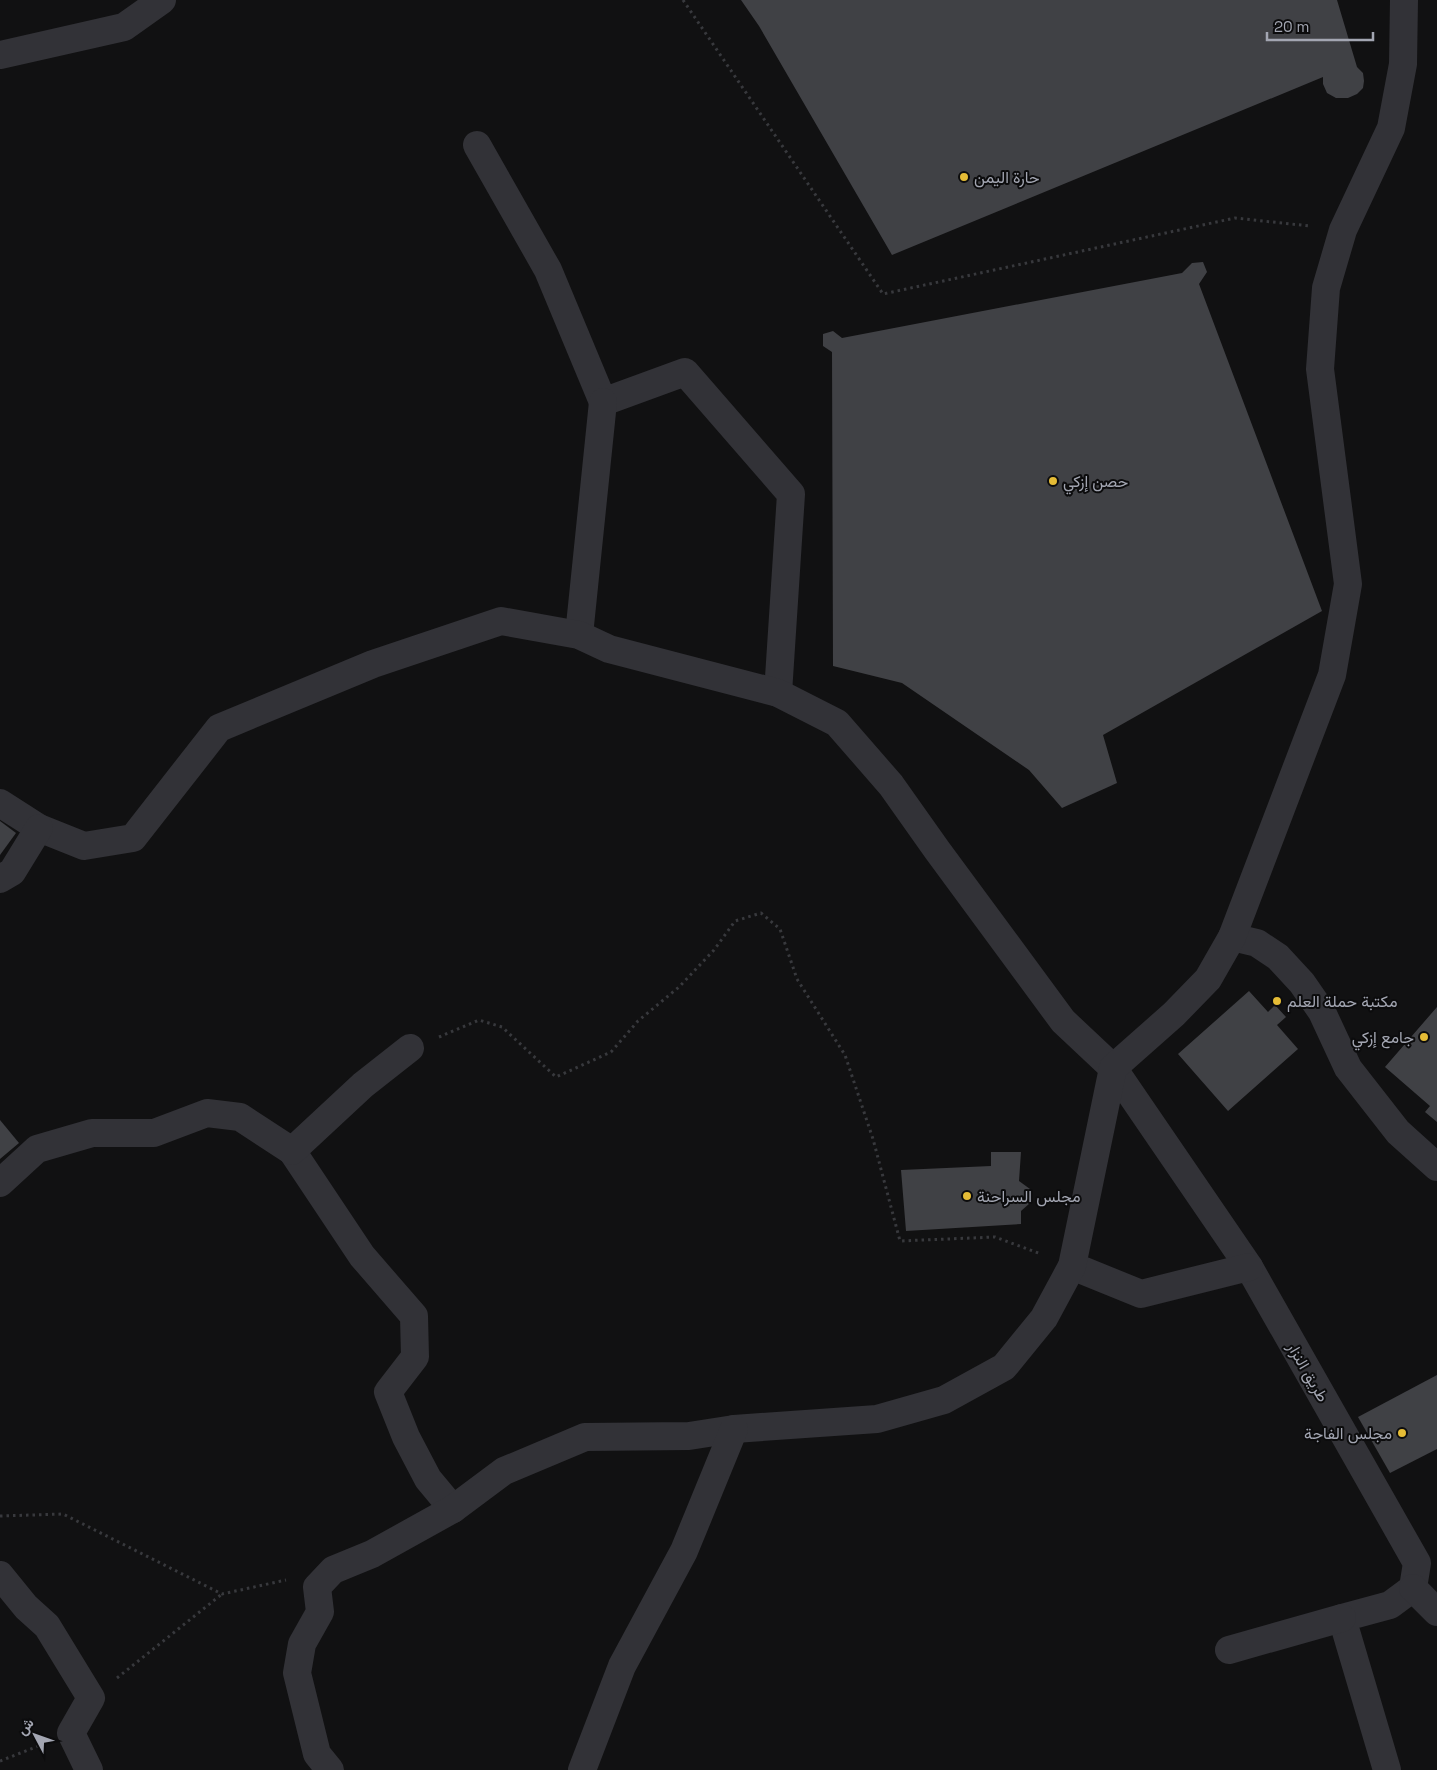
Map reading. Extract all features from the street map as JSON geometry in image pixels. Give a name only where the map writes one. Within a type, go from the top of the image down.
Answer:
[{"type":"street","points":[[0,55],[124,27],[162,0]]},
{"type":"street","points":[[330,1770],[317,1754],[297,1673],[302,1644],[320,1612],[317,1587],[333,1570],[372,1554],[453,1509],[504,1471],[585,1436],[689,1436],[734,1429],[877,1419],[944,1400],[1004,1367],[1044,1318],[1072,1266],[1113,1068],[1174,1014],[1208,979],[1232,937],[1332,675],[1348,584],[1320,369],[1326,288],[1343,230],[1391,128],[1403,64],[1404,0]]},
{"type":"street","points":[[477,146],[548,270],[603,402],[579,635]]},
{"type":"street","points":[[603,402],[685,372],[791,494],[778,693]]},
{"type":"street","name":"طريق النزار","points":[[0,803],[39,828],[84,846],[133,838],[219,728],[373,664],[501,621],[579,635],[609,649],[778,693],[837,722],[891,785],[1063,1020],[1113,1068],[1248,1267],[1417,1564],[1413,1588]]},
{"type":"street","points":[[0,879],[12,872],[39,828]]},
{"type":"street","points":[[1232,937],[1257,943],[1278,958],[1302,984],[1322,1012],[1348,1068],[1398,1132],[1437,1167]]},
{"type":"street","points":[[292,1151],[363,1085],[410,1048]]},
{"type":"street","points":[[0,1182],[37,1149],[92,1132],[154,1133],[207,1113],[240,1117],[292,1151],[362,1256],[414,1316],[414,1357],[388,1392],[406,1437],[428,1479],[453,1509]]},
{"type":"street","points":[[1072,1266],[1141,1294],[1248,1267]]},
{"type":"street","points":[[582,1770],[622,1666],[684,1551],[734,1429]]},
{"type":"street","points":[[0,1575],[26,1606],[47,1626],[91,1698],[71,1733],[89,1770]]},
{"type":"street","points":[[1229,1650],[1390,1605],[1413,1588],[1437,1612]]},
{"type":"street","points":[[1342,1618],[1387,1770]]},
{"type":"path","points":[[683,0],[883,294],[1235,218],[1343,230]]},
{"type":"path","points":[[410,1048],[479,1020],[502,1028],[556,1077],[611,1052],[638,1021],[679,987],[714,950],[734,921],[761,913],[780,929],[797,979],[845,1055],[872,1139],[900,1242],[995,1237],[1072,1266]]},
{"type":"path","points":[[0,1516],[63,1514],[222,1594]]},
{"type":"path","points":[[91,1698],[222,1594],[333,1570]]},
{"type":"path","points":[[0,1761],[71,1733]]},
{"type":"building","name":"حارة اليمن","points":[[741,0],[1337,0],[1357,67],[1363,73],[1364,81],[1363,88],[1357,94],[1348,98],[1336,98],[1327,93],[1323,84],[1323,77],[892,255],[759,26]]},
{"type":"building","name":"حصن إزكي","points":[[1203,262],[1207,272],[1199,284],[1322,611],[1103,735],[1117,783],[1062,808],[1029,770],[902,683],[833,666],[832,352],[823,346],[823,334],[833,331],[842,338],[1182,273],[1192,263]]},
{"type":"building","points":[[0,821],[16,833],[0,855]]},
{"type":"building","name":"مكتبة حملة العلم","points":[[1249,991],[1268,1012],[1275,1005],[1286,1017],[1277,1025],[1298,1049],[1228,1111],[1178,1054]]},
{"type":"building","name":"جامع إزكي","points":[[1437,1007],[1437,1122],[1425,1112],[1430,1106],[1385,1067]]},
{"type":"building","points":[[0,1120],[19,1143],[0,1159]]},
{"type":"building","name":"مجلس السراحنة","points":[[991,1152],[1021,1152],[1019,1181],[1030,1189],[1030,1203],[1021,1211],[1021,1224],[906,1231],[901,1170],[991,1166]]},
{"type":"building","name":"مجلس الفاجة","points":[[1437,1375],[1437,1449],[1390,1473],[1358,1417]]},
{"type":"place","name":"حارة اليمن","points":[[964,177]]},
{"type":"place","name":"حصن إزكي","points":[[1053,481]]},
{"type":"place","name":"مكتبة حملة العلم","points":[[1277,1001]]},
{"type":"place","name":"جامع إزكي","points":[[1424,1037]]},
{"type":"place","name":"مجلس السراحنة","points":[[967,1196]]},
{"type":"place","name":"مجلس الفاجة","points":[[1402,1433]]}]
